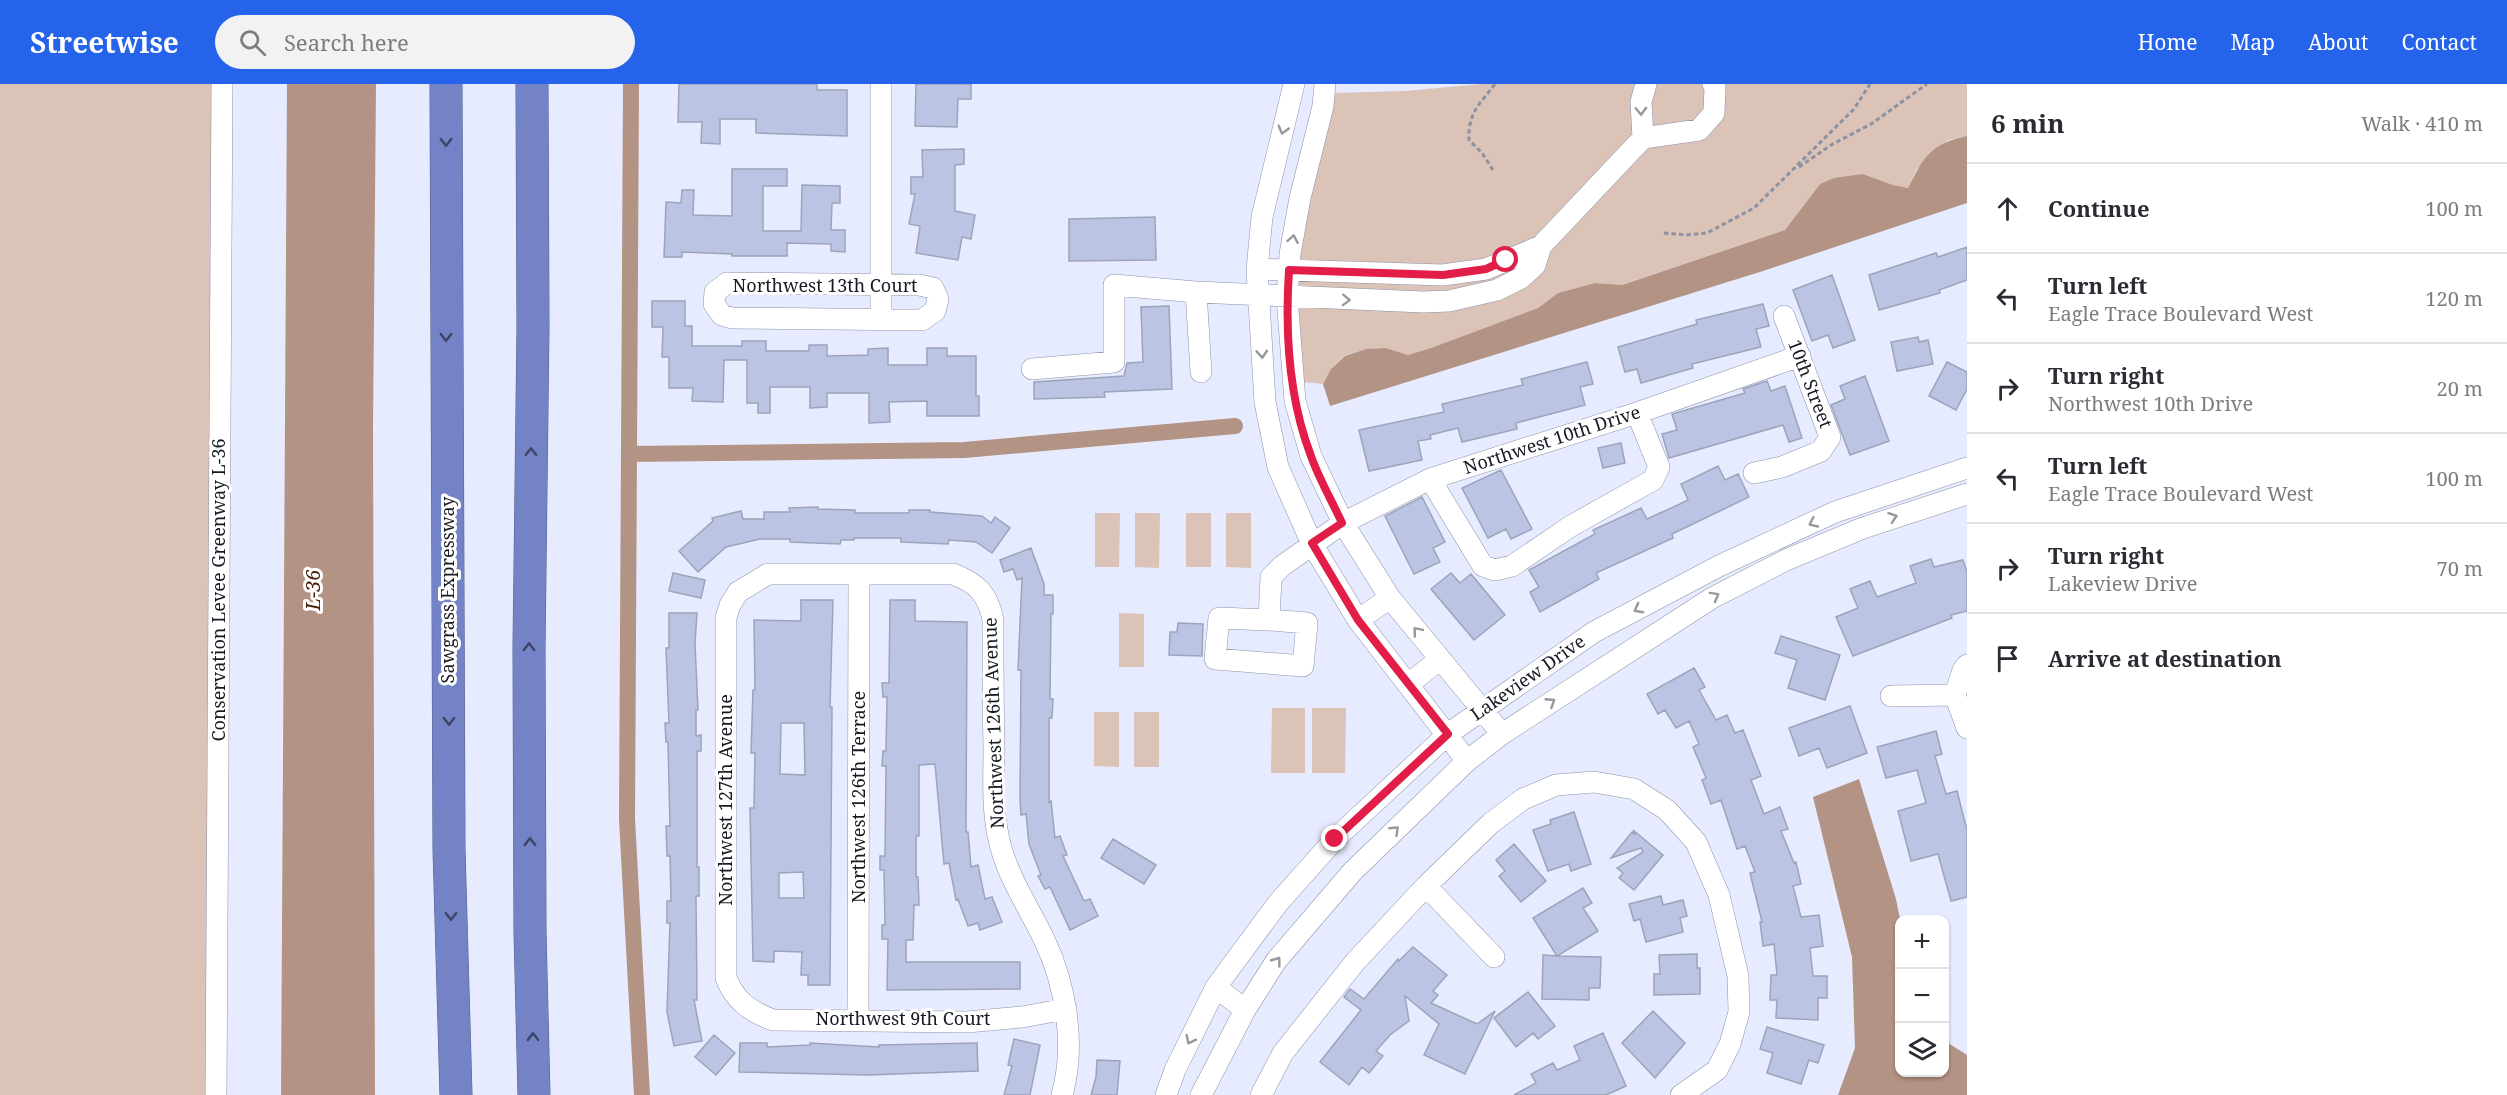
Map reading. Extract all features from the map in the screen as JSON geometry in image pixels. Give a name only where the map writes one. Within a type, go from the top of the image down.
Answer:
[{"type":"highway","name":"Sawgrass Expressway","points":[[446,84],[449,849],[456,1095]]},
{"type":"highway","points":[[532,84],[533,328],[529,660],[530,932],[534,1095]]},
{"type":"street","name":"Conservation Levee Greenway L-36","points":[[216,1095],[222,84]]},
{"type":"street","points":[[881,84],[881,320]]},
{"type":"street","points":[[1325,84],[1323,106],[1300,198],[1289,270],[1287,297],[1295,401],[1311,456],[1342,523],[1390,598],[1502,734]]},
{"type":"street","points":[[1643,138],[1641,102],[1646,84]]},
{"type":"street","points":[[1257,269],[1443,275],[1486,269],[1541,246],[1643,138],[1699,129],[1714,113],[1713,84]]},
{"type":"street","points":[[1323,106],[1293,90],[1262,217],[1257,269],[1258,296],[1265,402],[1278,468],[1312,543],[1358,620],[1467,760]]},
{"type":"street","points":[[1032,369],[1114,362],[1114,285],[1258,296],[1423,302],[1473,297],[1497,290],[1521,278],[1535,264],[1541,246]]},
{"type":"street","name":"Northwest 13th Court","points":[[728,283],[919,285],[933,288],[938,299],[934,311],[922,320],[881,320],[732,318],[722,315],[714,304],[715,292],[728,283]]},
{"type":"street","points":[[1196,292],[1201,372]]},
{"type":"street","name":"10th Street","points":[[1754,473],[1782,467],[1821,451],[1830,437],[1784,316]]},
{"type":"street","name":"Northwest 10th Drive","points":[[1269,620],[1271,577],[1282,566],[1342,523],[1430,479],[1800,356]]},
{"type":"street","points":[[1430,479],[1483,566],[1495,570],[1512,566],[1571,526],[1653,480],[1659,467],[1637,412]]},
{"type":"street","name":"Lakeview Drive","points":[[1166,1095],[1175,1070],[1216,987],[1270,912],[1335,839],[1448,734],[1594,632],[1719,566],[1835,512],[1967,468]]},
{"type":"street","name":"Lakeview Drive","points":[[1201,1095],[1245,1010],[1276,961],[1353,871],[1467,760],[1502,734],[1712,598],[1786,560],[1863,528],[1967,494]]},
{"type":"street","name":"Northwest 127th Avenue","points":[[744,1005],[732,993],[726,978],[726,618],[730,605],[738,592],[768,574],[859,574]]},
{"type":"street","name":"Northwest 126th Avenue","points":[[859,574],[953,574],[969,580],[982,590],[989,603],[993,620],[994,801],[998,834],[1006,865],[1023,903],[1044,939],[1058,978],[1066,1010],[1068,1047],[1062,1095]]},
{"type":"street","name":"Northwest 126th Terrace","points":[[858,1020],[859,574]]},
{"type":"street","points":[[1358,620],[1390,598]]},
{"type":"street","points":[[1409,684],[1440,659]]},
{"type":"street","points":[[1967,665],[1963,670],[1955,695],[1967,728]]},
{"type":"street","points":[[1891,696],[1955,695]]},
{"type":"street","points":[[1261,1095],[1282,1053],[1355,962],[1426,886],[1491,823],[1523,799],[1556,785],[1594,782],[1634,789],[1667,810],[1696,842],[1719,895],[1738,976],[1739,1012],[1730,1044],[1717,1070],[1681,1095]]},
{"type":"street","points":[[1426,886],[1494,957]]},
{"type":"street","points":[[1216,987],[1245,1010]]},
{"type":"street","name":"Northwest 9th Court","points":[[744,1005],[757,1014],[773,1020],[967,1022],[1066,1010]]},
{"type":"path","points":[[1493,170],[1482,153],[1469,140],[1468,124],[1471,114],[1496,84]]},
{"type":"path","points":[[1665,233],[1686,235],[1707,233],[1754,208],[1854,109],[1870,84]]},
{"type":"path","points":[[1792,172],[1831,145],[1871,124],[1927,84]]},
{"type":"shaded area","points":[[0,84],[222,84],[216,1095],[0,1095]]},
{"type":"shaded area","points":[[1482,84],[1967,84],[1967,136],[1948,140],[1916,170],[1908,188],[1863,174],[1820,184],[1785,230],[1621,285],[1595,283],[1558,293],[1538,308],[1408,355],[1386,348],[1366,349],[1344,356],[1331,369],[1323,384],[1303,382],[1298,315],[1302,201],[1334,93],[1405,91]]},
{"type":"shaded area","points":[[1095,513],[1120,513],[1119,567],[1095,567]]},
{"type":"shaded area","points":[[1135,513],[1160,513],[1159,568],[1135,567]]},
{"type":"shaded area","points":[[1186,513],[1211,513],[1211,567],[1186,567]]},
{"type":"shaded area","points":[[1226,513],[1251,513],[1251,568],[1226,567]]},
{"type":"shaded area","points":[[1119,613],[1144,614],[1144,667],[1119,667]]},
{"type":"shaded area","points":[[1272,708],[1305,708],[1305,773],[1271,773]]},
{"type":"shaded area","points":[[1312,708],[1346,708],[1345,773],[1312,773]]},
{"type":"shaded area","points":[[1094,712],[1119,712],[1119,767],[1094,766]]},
{"type":"shaded area","points":[[1134,712],[1159,712],[1159,767],[1134,767]]},
{"type":"water","name":"L-36","points":[[287,84],[376,84],[373,429],[375,1095],[281,1095]]},
{"type":"water","points":[[1967,136],[1967,203],[1763,271],[1330,406],[1323,384],[1331,369],[1345,356],[1366,349],[1386,348],[1408,355],[1538,308],[1558,293],[1595,283],[1622,285],[1785,230],[1820,184],[1834,178],[1863,174],[1908,188],[1930,153],[1945,143]]},
{"type":"water","points":[[1859,779],[1896,899],[1899,915],[1895,915],[1895,1077],[1949,1077],[1949,1044],[1967,1055],[1967,1095],[1838,1095],[1855,1048],[1852,957],[1813,797]]},
{"type":"building","points":[[679,84],[817,84],[817,90],[847,90],[847,136],[756,133],[756,119],[720,119],[720,144],[701,143],[702,122],[678,122]]},
{"type":"building","points":[[916,84],[971,84],[971,99],[958,99],[957,127],[915,126]]},
{"type":"building","points":[[964,149],[964,164],[955,165],[955,211],[975,215],[971,239],[962,237],[958,260],[916,253],[920,226],[909,224],[915,194],[911,194],[911,177],[923,177],[922,150]]},
{"type":"building","points":[[732,169],[787,169],[787,186],[763,186],[763,231],[801,231],[802,185],[840,186],[840,203],[832,203],[831,230],[845,230],[845,252],[831,251],[831,244],[787,243],[787,256],[732,256],[732,254],[682,252],[682,257],[664,257],[666,202],[681,203],[682,190],[694,190],[693,215],[732,216]]},
{"type":"building","points":[[1155,217],[1156,260],[1069,261],[1069,219]]},
{"type":"building","points":[[1967,247],[1967,280],[1939,290],[1940,293],[1879,310],[1869,275],[1936,253],[1938,257]]},
{"type":"building","points":[[1832,275],[1855,340],[1833,348],[1828,335],[1812,341],[1793,290]]},
{"type":"building","points":[[652,301],[685,301],[685,326],[692,326],[692,346],[742,346],[742,341],[766,341],[766,351],[809,351],[809,345],[827,345],[827,356],[868,355],[868,349],[888,348],[888,365],[927,365],[927,348],[947,348],[947,356],[976,356],[976,396],[979,396],[979,416],[927,416],[927,401],[889,402],[890,422],[869,423],[869,393],[827,393],[827,407],[810,408],[810,387],[770,387],[770,413],[758,413],[758,403],[747,403],[747,360],[724,360],[723,402],[692,401],[693,388],[669,388],[669,357],[662,357],[663,327],[652,327]]},
{"type":"building","points":[[1763,304],[1769,326],[1756,329],[1761,347],[1692,364],[1693,368],[1641,383],[1637,369],[1625,372],[1618,347],[1697,324],[1696,320]]},
{"type":"building","points":[[1169,306],[1172,389],[1104,392],[1105,397],[1034,399],[1034,382],[1124,376],[1127,363],[1143,362],[1141,307]]},
{"type":"building","points":[[1918,337],[1919,342],[1928,340],[1933,364],[1897,371],[1891,342]]},
{"type":"building","points":[[1587,362],[1593,384],[1580,387],[1585,405],[1516,423],[1517,429],[1462,442],[1458,428],[1430,435],[1431,439],[1418,441],[1422,460],[1369,471],[1359,430],[1444,412],[1442,404],[1523,385],[1521,379]]},
{"type":"building","points":[[1947,362],[1967,372],[1967,389],[1956,410],[1929,396]]},
{"type":"building","points":[[1865,376],[1889,441],[1850,455],[1831,405],[1845,399],[1840,386]]},
{"type":"building","points":[[1767,381],[1771,391],[1785,386],[1802,438],[1789,442],[1783,425],[1669,458],[1662,434],[1677,430],[1672,414],[1745,393],[1743,389]]},
{"type":"building","points":[[1621,443],[1625,463],[1603,468],[1598,448]]},
{"type":"building","points":[[1718,466],[1725,480],[1738,474],[1749,497],[1672,534],[1673,538],[1596,573],[1599,579],[1540,612],[1530,592],[1539,587],[1529,570],[1595,534],[1593,530],[1641,508],[1647,519],[1688,500],[1681,484]]},
{"type":"building","points":[[1501,470],[1532,529],[1511,539],[1506,529],[1488,538],[1462,488]]},
{"type":"building","points":[[1422,497],[1445,542],[1433,548],[1440,562],[1414,574],[1385,516]]},
{"type":"building","points":[[818,507],[818,509],[855,510],[855,513],[909,513],[909,510],[930,510],[930,512],[982,516],[991,523],[995,517],[1010,528],[992,553],[976,542],[949,540],[948,544],[901,542],[901,538],[854,538],[854,540],[841,540],[840,544],[790,542],[790,539],[760,539],[726,547],[698,572],[679,551],[713,521],[712,518],[741,511],[743,519],[764,519],[764,512],[790,512],[789,508]]},
{"type":"building","points":[[1031,548],[1044,584],[1044,595],[1053,595],[1050,699],[1053,699],[1052,718],[1049,718],[1049,802],[1051,801],[1055,838],[1060,836],[1067,855],[1063,856],[1084,901],[1090,899],[1098,916],[1070,930],[1050,887],[1045,889],[1038,876],[1041,875],[1029,844],[1026,814],[1021,815],[1021,670],[1018,670],[1022,578],[1017,580],[1013,569],[1004,572],[1000,560]]},
{"type":"building","points":[[1931,559],[1934,567],[1963,560],[1967,572],[1967,611],[1951,615],[1952,618],[1853,656],[1836,617],[1858,608],[1850,589],[1870,581],[1877,597],[1916,583],[1910,566]]},
{"type":"building","points":[[673,573],[705,580],[701,598],[669,591]]},
{"type":"building","points":[[1451,573],[1460,583],[1471,574],[1505,615],[1474,640],[1431,589]]},
{"type":"building","points":[[801,600],[833,600],[830,707],[832,707],[830,985],[808,985],[808,975],[801,975],[802,952],[774,951],[774,962],[753,961],[750,808],[754,808],[755,753],[751,753],[753,690],[755,690],[754,620],[801,621]],"holes":[[[781,723],[804,723],[805,775],[780,774]],[[803,872],[804,898],[779,898],[779,873]]]},
{"type":"building","points":[[890,600],[915,600],[915,621],[967,622],[966,832],[968,832],[971,867],[978,865],[985,899],[992,897],[1002,922],[980,930],[978,923],[968,926],[958,899],[956,900],[949,863],[944,864],[935,764],[919,765],[919,836],[916,836],[916,877],[918,877],[919,905],[914,905],[913,940],[906,940],[906,962],[1020,962],[1020,989],[887,990],[888,939],[882,939],[882,925],[885,925],[884,870],[880,870],[880,856],[885,856],[886,766],[882,766],[883,751],[886,751],[887,697],[883,697],[882,683],[889,683]]},
{"type":"building","points":[[669,613],[697,613],[696,736],[701,735],[701,751],[697,751],[699,896],[696,896],[697,1000],[694,1000],[702,1041],[674,1046],[667,1012],[670,923],[667,923],[667,901],[671,901],[670,856],[667,856],[666,826],[670,826],[668,742],[666,742],[665,723],[669,723],[666,648],[669,648]]},
{"type":"building","points":[[1178,623],[1203,624],[1202,656],[1169,655],[1170,632],[1177,632]]},
{"type":"building","points":[[1781,636],[1840,655],[1825,700],[1788,688],[1797,660],[1775,653]]},
{"type":"building","points":[[1694,668],[1705,687],[1699,690],[1716,720],[1727,715],[1735,733],[1743,730],[1761,776],[1751,780],[1764,814],[1780,807],[1788,829],[1781,831],[1794,863],[1796,862],[1801,884],[1793,886],[1801,917],[1819,915],[1823,946],[1810,948],[1813,976],[1827,976],[1827,998],[1818,998],[1818,1020],[1776,1018],[1777,1000],[1770,1000],[1771,975],[1777,975],[1774,944],[1763,946],[1760,922],[1762,922],[1750,873],[1755,872],[1745,846],[1737,849],[1721,800],[1711,804],[1702,780],[1706,778],[1693,747],[1699,744],[1689,721],[1676,728],[1665,710],[1658,714],[1647,694]]},
{"type":"building","points":[[1850,706],[1867,753],[1827,768],[1819,748],[1799,756],[1789,728]]},
{"type":"building","points":[[1936,731],[1942,754],[1935,756],[1946,794],[1957,791],[1967,830],[1967,897],[1951,901],[1938,854],[1911,861],[1898,811],[1926,803],[1917,770],[1886,778],[1877,747]]},
{"type":"building","points":[[1574,812],[1591,864],[1571,871],[1569,864],[1548,871],[1533,830],[1551,824],[1550,820]]},
{"type":"building","points":[[1633,830],[1663,855],[1634,890],[1619,878],[1623,873],[1617,868],[1643,852],[1641,848],[1611,858],[1632,832],[1635,835]]},
{"type":"building","points":[[1113,839],[1156,865],[1144,884],[1101,858]]},
{"type":"building","points":[[1514,844],[1546,881],[1521,902],[1499,876],[1505,871],[1496,860]]},
{"type":"building","points":[[1583,888],[1592,903],[1583,908],[1598,931],[1557,956],[1533,918]]},
{"type":"building","points":[[1661,896],[1663,905],[1683,900],[1687,916],[1680,918],[1683,932],[1646,942],[1640,919],[1634,921],[1629,904]]},
{"type":"building","points":[[1413,947],[1447,975],[1433,991],[1438,995],[1431,1003],[1477,1024],[1495,1011],[1465,1074],[1424,1055],[1439,1024],[1405,996],[1409,1021],[1390,1035],[1376,1051],[1383,1056],[1369,1073],[1362,1067],[1349,1085],[1320,1062],[1361,1010],[1344,997],[1350,989],[1364,999],[1398,959],[1399,961]]},
{"type":"building","points":[[1697,954],[1697,968],[1700,968],[1700,994],[1654,995],[1654,974],[1660,974],[1659,955]]},
{"type":"building","points":[[1543,955],[1601,957],[1600,988],[1589,988],[1589,1000],[1542,999]]},
{"type":"building","points":[[1528,992],[1555,1026],[1538,1039],[1533,1033],[1516,1047],[1494,1018]]},
{"type":"building","points":[[1653,1011],[1685,1043],[1655,1078],[1622,1043]]},
{"type":"building","points":[[1767,1027],[1824,1045],[1818,1063],[1809,1060],[1801,1084],[1767,1073],[1773,1053],[1760,1049]]},
{"type":"building","points":[[1603,1033],[1626,1086],[1606,1095],[1514,1095],[1536,1083],[1531,1074],[1553,1063],[1557,1070],[1580,1060],[1574,1046]]},
{"type":"building","points":[[714,1035],[735,1053],[716,1075],[695,1057]]},
{"type":"building","points":[[1014,1039],[1040,1045],[1030,1095],[1004,1095],[1012,1066],[1008,1065]]},
{"type":"building","points":[[740,1043],[767,1043],[767,1047],[810,1045],[810,1043],[879,1047],[879,1045],[977,1043],[978,1071],[868,1075],[739,1072]]},
{"type":"building","points":[[1097,1060],[1120,1061],[1117,1095],[1091,1095],[1096,1077]]},
{"type":"waterway","points":[[631,84],[627,819],[642,1095]]},
{"type":"waterway","points":[[629,454],[964,450],[1235,426]]},
{"type":"route","points":[[1335,839],[1448,734],[1358,620],[1312,543],[1342,523],[1311,456],[1295,401],[1289,343],[1287,297],[1289,270],[1443,275],[1486,269],[1506,260]]}]
